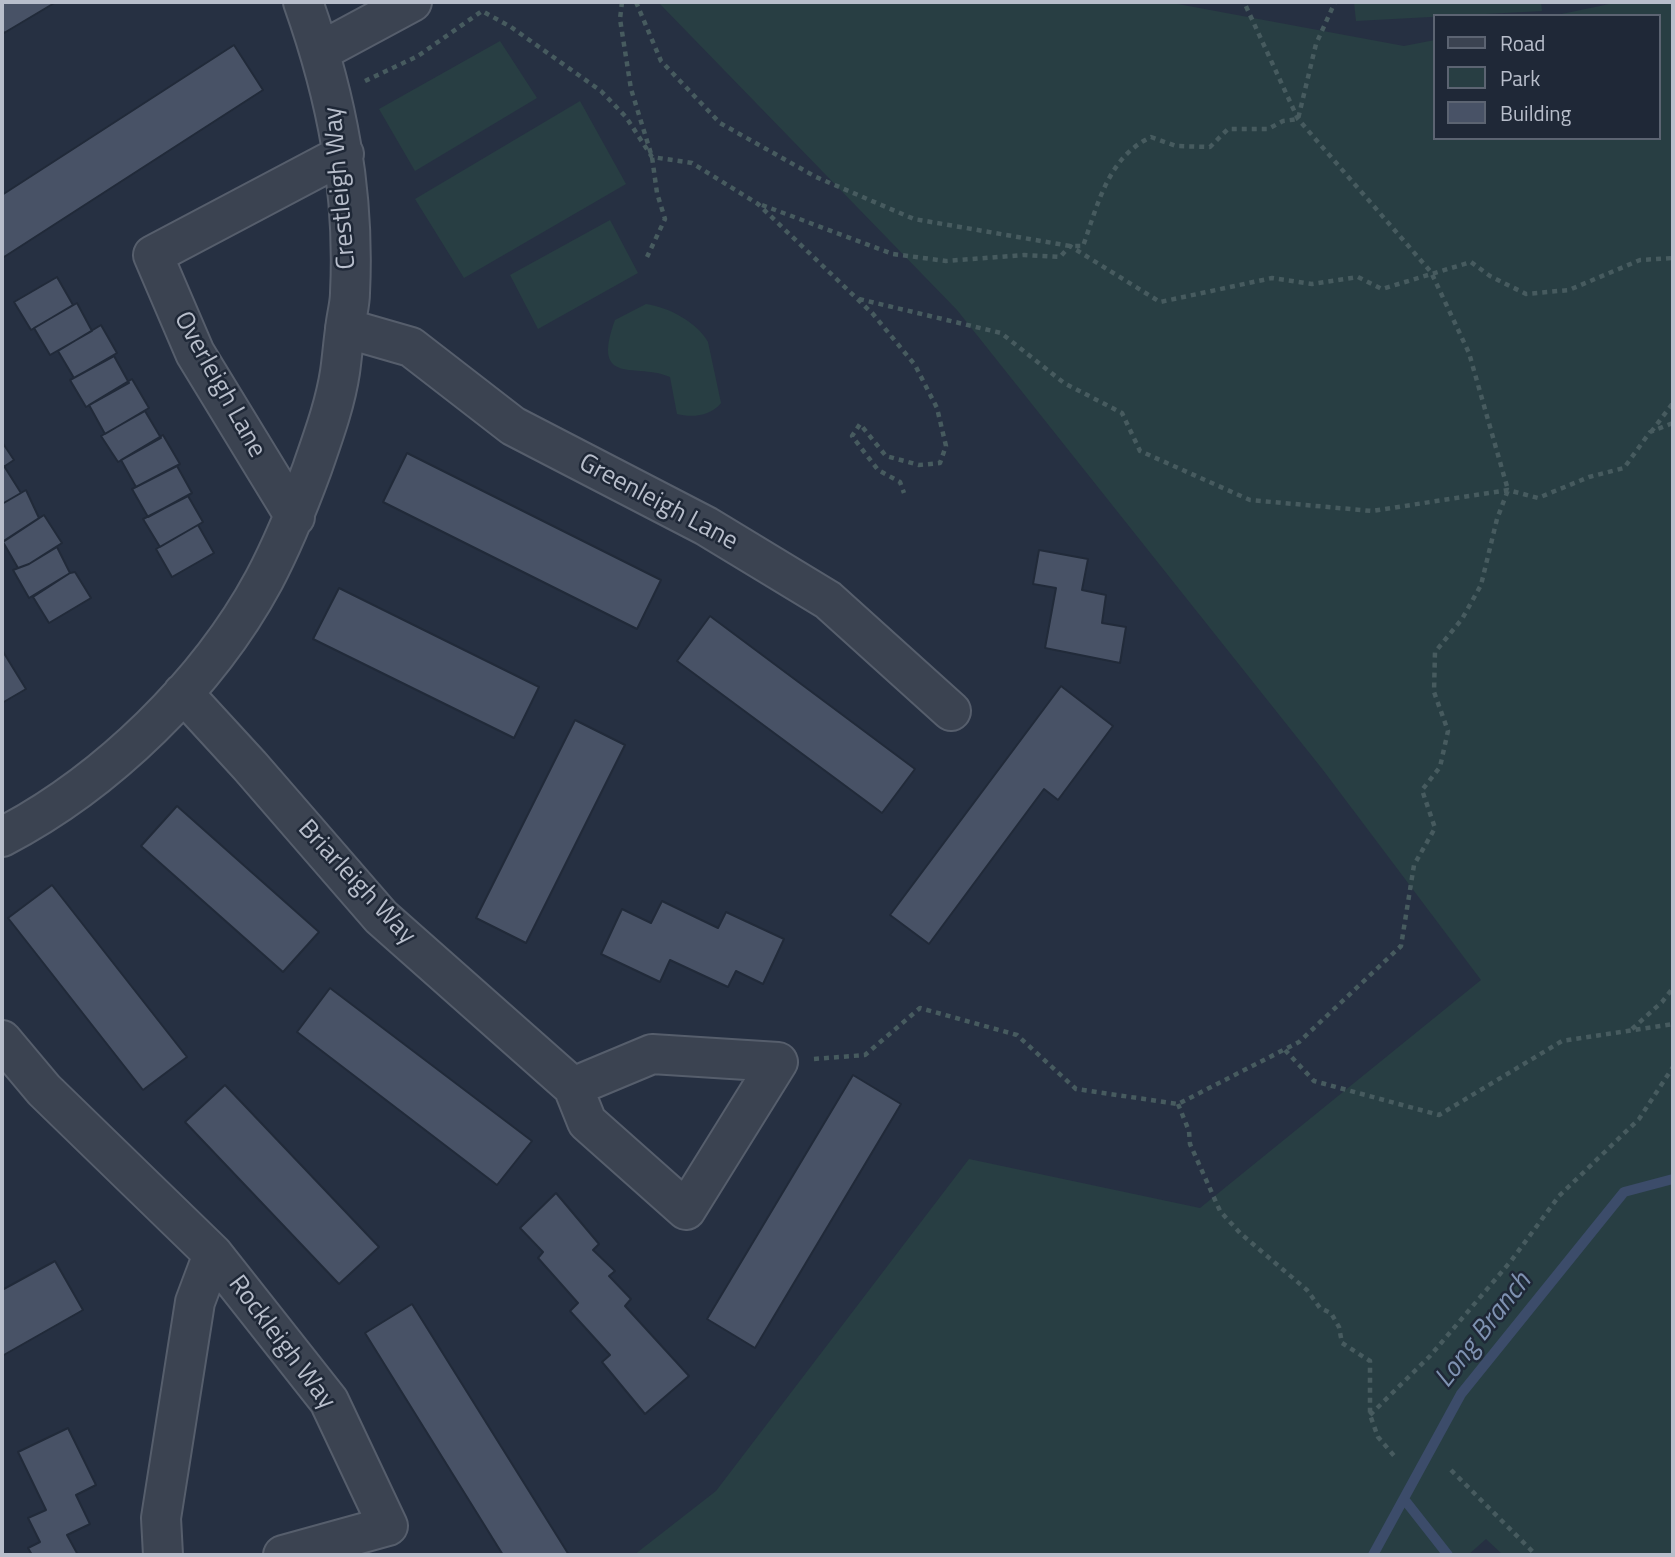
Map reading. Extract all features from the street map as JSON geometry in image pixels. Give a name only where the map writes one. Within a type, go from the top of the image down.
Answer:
[{"type":"street","name":"Crestleigh Way","points":[[2,837],[76,790],[137,740],[183,693],[226,639],[262,582],[295,517],[324,437],[340,373],[350,296],[351,236],[344,154],[334,98],[303,2]]},
{"type":"street","points":[[321,51],[412,2]]},
{"type":"street","name":"Overleigh Lane","points":[[295,517],[195,353],[153,255],[344,154]]},
{"type":"street","name":"Greenleigh Lane","points":[[345,328],[411,347],[513,426],[706,526],[828,600],[951,711]]},
{"type":"street","name":"Briarleigh Way","points":[[183,693],[229,741],[381,917],[573,1087]]},
{"type":"street","name":"Rockleigh Way","points":[[2,1040],[44,1090],[213,1254],[329,1401],[388,1525],[283,1555]]},
{"type":"street","points":[[652,1054],[778,1062],[686,1210],[587,1122],[573,1087],[652,1054]]},
{"type":"street","name":"Rockleigh Way","points":[[163,1555],[161,1518],[195,1301],[213,1254]]},
{"type":"path","points":[[622,2],[620,19],[631,89],[652,157],[657,193],[665,219],[647,257]]},
{"type":"path","points":[[636,2],[661,61],[720,123],[816,177],[914,219],[1083,246],[1109,176],[1122,157],[1139,142],[1151,137],[1176,146],[1210,147],[1228,129],[1268,130],[1283,121],[1298,119]]},
{"type":"path","points":[[778,1062],[865,1055],[920,1008],[1017,1035],[1076,1089],[1178,1104],[1299,1042],[1401,946],[1414,865],[1435,828],[1422,790],[1440,767],[1448,731],[1434,692],[1435,652],[1462,619],[1481,586],[1497,519],[1508,490],[1469,353],[1431,272],[1298,119],[1244,2]]},
{"type":"path","points":[[1298,119],[1316,44],[1335,2]]},
{"type":"path","points":[[361,83],[418,55],[482,11],[511,27],[601,91],[626,117],[652,157],[692,163],[758,204],[893,254],[946,261],[1024,256],[1060,257],[1070,246]]},
{"type":"path","points":[[758,204],[858,299],[915,365],[937,408],[946,446],[940,463],[919,465],[886,456],[860,424],[852,436],[877,470],[900,482],[904,493]]},
{"type":"path","points":[[1070,246],[1160,302],[1272,278],[1312,284],[1358,277],[1382,289],[1471,262],[1490,276],[1526,294],[1569,290],[1640,260],[1673,258]]},
{"type":"path","points":[[858,299],[1002,333],[1064,383],[1122,413],[1140,451],[1250,500],[1372,511],[1508,490],[1538,498],[1589,477],[1624,468],[1673,402]]},
{"type":"path","points":[[1650,432],[1673,423]]},
{"type":"path","points":[[1631,1030],[1662,1002],[1673,988]]},
{"type":"path","points":[[1285,1050],[1314,1081],[1439,1115],[1562,1041],[1673,1024]]},
{"type":"path","points":[[1370,1415],[1430,1356],[1511,1261],[1559,1196],[1639,1119],[1673,1067]]},
{"type":"path","points":[[1178,1104],[1189,1131],[1190,1144],[1220,1211],[1240,1233],[1307,1290],[1320,1308],[1331,1313],[1339,1327],[1342,1343],[1370,1361],[1370,1415],[1378,1437],[1396,1458]]},
{"type":"path","points":[[1451,1470],[1536,1555]]},
{"type":"green space","points":[[658,2],[1167,2],[1404,46],[1434,40],[1434,140],[1661,140],[1661,14],[1562,14],[1619,2],[1673,2],[1673,1555],[1503,1555],[1486,1539],[1468,1555],[634,1555],[716,1491],[969,1159],[1200,1208],[1481,980],[1323,770],[957,310]]},
{"type":"green space","points":[[1354,2],[1541,2],[1542,11],[1434,14],[1434,17],[1356,21]]},
{"type":"green space","points":[[500,41],[537,98],[415,171],[379,109]]},
{"type":"green space","points":[[580,101],[626,184],[464,278],[415,199]]},
{"type":"green space","points":[[610,220],[638,273],[538,329],[510,275]]},
{"type":"green space","points":[[646,304],[663,308],[681,317],[697,328],[708,342],[721,403],[712,411],[695,416],[677,414],[670,377],[621,368],[613,364],[609,355],[609,341],[615,320]]},
{"type":"building","points":[[2,2],[56,2],[4,33]]},
{"type":"building","points":[[234,45],[263,90],[4,257],[2,195]]},
{"type":"building","points":[[57,277],[73,305],[31,330],[14,302]]},
{"type":"building","points":[[77,303],[92,331],[50,355],[34,328]]},
{"type":"building","points":[[101,325],[117,353],[74,378],[58,351]]},
{"type":"building","points":[[114,356],[129,383],[86,407],[70,380]]},
{"type":"building","points":[[132,379],[149,408],[105,434],[89,405]]},
{"type":"building","points":[[145,411],[161,438],[118,462],[101,436]]},
{"type":"building","points":[[163,435],[180,464],[136,487],[121,460]]},
{"type":"building","points":[[2,442],[14,460],[2,468]]},
{"type":"building","points":[[407,453],[661,580],[637,629],[383,502]]},
{"type":"building","points":[[4,466],[21,493],[2,504],[2,468]]},
{"type":"building","points":[[177,466],[192,493],[148,517],[132,489]]},
{"type":"building","points":[[26,490],[39,518],[2,542],[2,504]]},
{"type":"building","points":[[188,496],[203,522],[160,547],[143,519]]},
{"type":"building","points":[[44,515],[62,543],[18,568],[3,542]]},
{"type":"building","points":[[198,525],[214,553],[172,577],[156,549]]},
{"type":"building","points":[[57,547],[70,573],[29,598],[13,570]]},
{"type":"building","points":[[1039,550],[1088,559],[1082,590],[1106,595],[1102,623],[1126,627],[1120,663],[1045,648],[1056,588],[1033,584]]},
{"type":"building","points":[[75,572],[91,598],[49,623],[33,597]]},
{"type":"building","points":[[339,588],[539,687],[514,738],[313,639]]},
{"type":"building","points":[[710,616],[915,769],[882,813],[677,661]]},
{"type":"building","points":[[2,650],[26,689],[2,703]]},
{"type":"building","points":[[1061,686],[1113,726],[1058,800],[1044,789],[929,944],[890,915]]},
{"type":"building","points":[[575,720],[625,745],[526,943],[476,918]]},
{"type":"building","points":[[177,806],[319,932],[283,972],[141,846]]},
{"type":"building","points":[[52,885],[187,1057],[143,1090],[8,918]]},
{"type":"building","points":[[662,901],[718,928],[726,912],[784,939],[763,984],[736,971],[728,987],[670,960],[660,982],[601,954],[622,909],[651,923]]},
{"type":"building","points":[[330,988],[532,1141],[497,1185],[297,1032]]},
{"type":"building","points":[[853,1075],[901,1104],[755,1348],[707,1319]]},
{"type":"building","points":[[225,1085],[379,1247],[339,1284],[185,1122]]},
{"type":"building","points":[[556,1193],[599,1244],[593,1250],[615,1271],[609,1276],[631,1299],[625,1306],[689,1376],[645,1414],[602,1362],[610,1355],[570,1311],[578,1303],[538,1258],[543,1252],[520,1228]]},
{"type":"building","points":[[55,1261],[83,1310],[2,1356],[2,1290]]},
{"type":"building","points":[[412,1304],[569,1555],[503,1555],[365,1333]]},
{"type":"building","points":[[68,1428],[96,1485],[76,1495],[90,1524],[67,1535],[78,1555],[32,1555],[28,1548],[40,1542],[28,1518],[46,1510],[18,1452]]},
{"type":"waterway","name":"Long Branch","points":[[1373,1555],[1461,1394],[1624,1192],[1673,1179]]},
{"type":"waterway","points":[[1404,1499],[1448,1555]]}]
